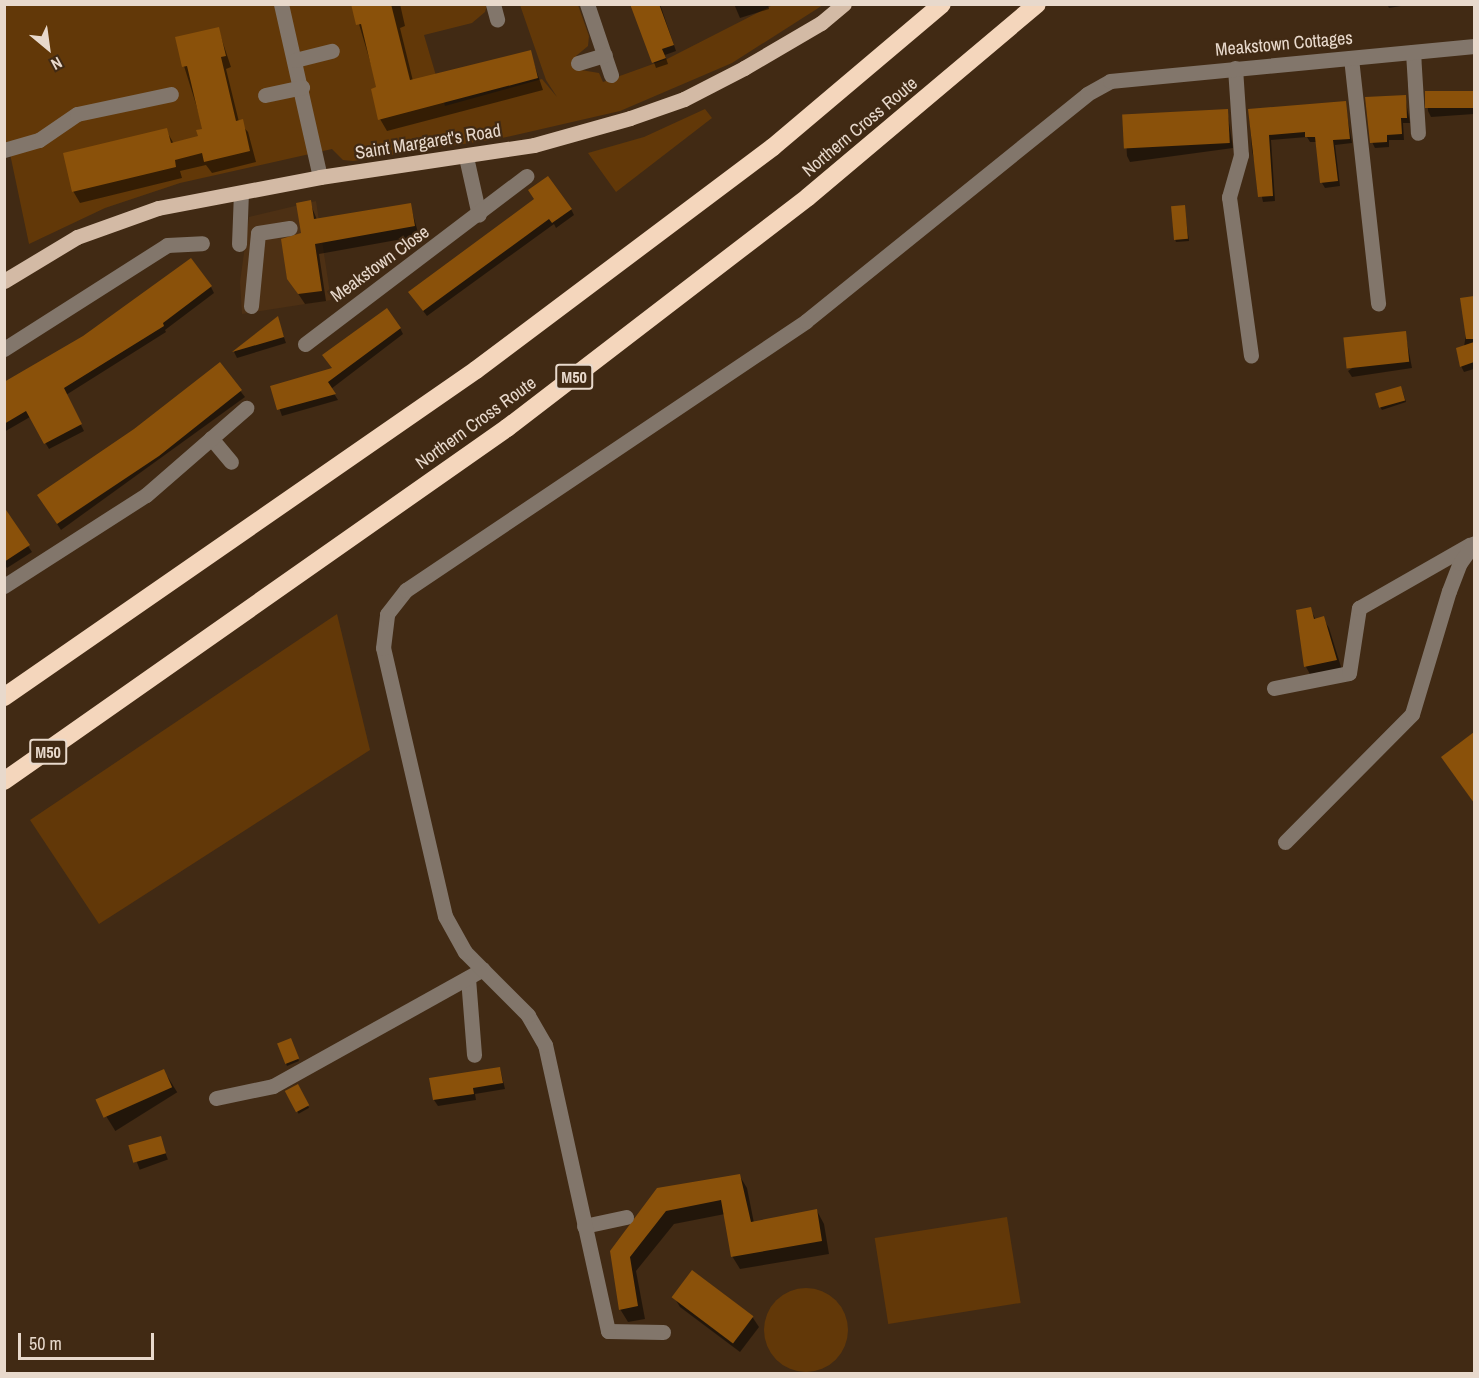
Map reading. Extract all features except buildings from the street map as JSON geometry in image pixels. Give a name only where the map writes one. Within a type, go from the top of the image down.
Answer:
[{"type":"highway","points":[[4,697],[476,370],[773,147],[942,4]]},
{"type":"highway","name":"Northern Cross Route","points":[[4,781],[507,428],[808,197],[1037,4]]},
{"type":"main road","name":"Saint Margaret's Road","points":[[4,281],[77,237],[125,217],[320,177],[466,157],[586,132],[684,99],[821,23],[844,4]]},
{"type":"street","points":[[281,4],[302,87],[320,177]]},
{"type":"street","points":[[586,4],[611,75]]},
{"type":"street","name":"Meakstown Cottages","points":[[483,969],[465,952],[445,916],[383,648],[387,614],[406,590],[806,321],[1098,88],[1110,81],[1474,46]]},
{"type":"street","points":[[295,60],[332,51]]},
{"type":"street","points":[[1413,52],[1418,133]]},
{"type":"street","points":[[578,63],[605,55]]},
{"type":"street","points":[[1351,58],[1378,304]]},
{"type":"street","points":[[1235,68],[1241,155],[1229,197],[1251,355]]},
{"type":"street","points":[[265,95],[302,87]]},
{"type":"street","points":[[4,150],[39,140],[77,114],[171,94]]},
{"type":"street","points":[[466,157],[479,215]]},
{"type":"street","name":"Meakstown Close","points":[[305,344],[479,215],[526,176]]},
{"type":"street","points":[[239,244],[242,222],[241,193]]},
{"type":"street","points":[[242,222],[258,233],[290,228]]},
{"type":"street","points":[[251,306],[258,233]]},
{"type":"street","points":[[4,349],[167,245],[183,241],[202,243]]},
{"type":"street","points":[[4,586],[146,495],[246,408]]},
{"type":"street","points":[[212,438],[231,462]]},
{"type":"street","points":[[1274,688],[1349,673],[1359,608],[1474,543]]},
{"type":"street","points":[[1285,842],[1412,714],[1449,591],[1460,563],[1474,543]]},
{"type":"street","points":[[216,1098],[273,1086],[483,969],[528,1015],[545,1046],[608,1331],[663,1332]]},
{"type":"street","points":[[468,978],[474,1055]]},
{"type":"street","points":[[584,1226],[626,1217]]},
{"type":"shaded area","points":[[5,5],[487,5],[485,12],[472,23],[424,35],[445,106],[542,79],[557,97],[546,80],[520,5],[578,5],[589,36],[588,46],[576,56],[581,70],[599,73],[603,82],[667,59],[773,5],[823,5],[732,63],[620,111],[502,138],[353,161],[343,160],[332,149],[180,183],[105,208],[29,244],[9,149],[5,150]]},
{"type":"shaded area","points":[[705,109],[712,118],[616,192],[588,153],[644,137]]},
{"type":"shaded area","points":[[316,201],[331,300],[242,314],[240,282],[249,217]]},
{"type":"shaded area","points":[[337,614],[370,750],[99,924],[30,820]]},
{"type":"shaded area","points":[[1007,1217],[1021,1303],[888,1324],[875,1238]]},
{"type":"shaded area","points":[[806,1288],[822,1291],[836,1300],[845,1314],[848,1330],[845,1346],[836,1360],[822,1369],[806,1372],[790,1369],[776,1360],[767,1346],[764,1330],[767,1314],[776,1300],[790,1291]]}]
